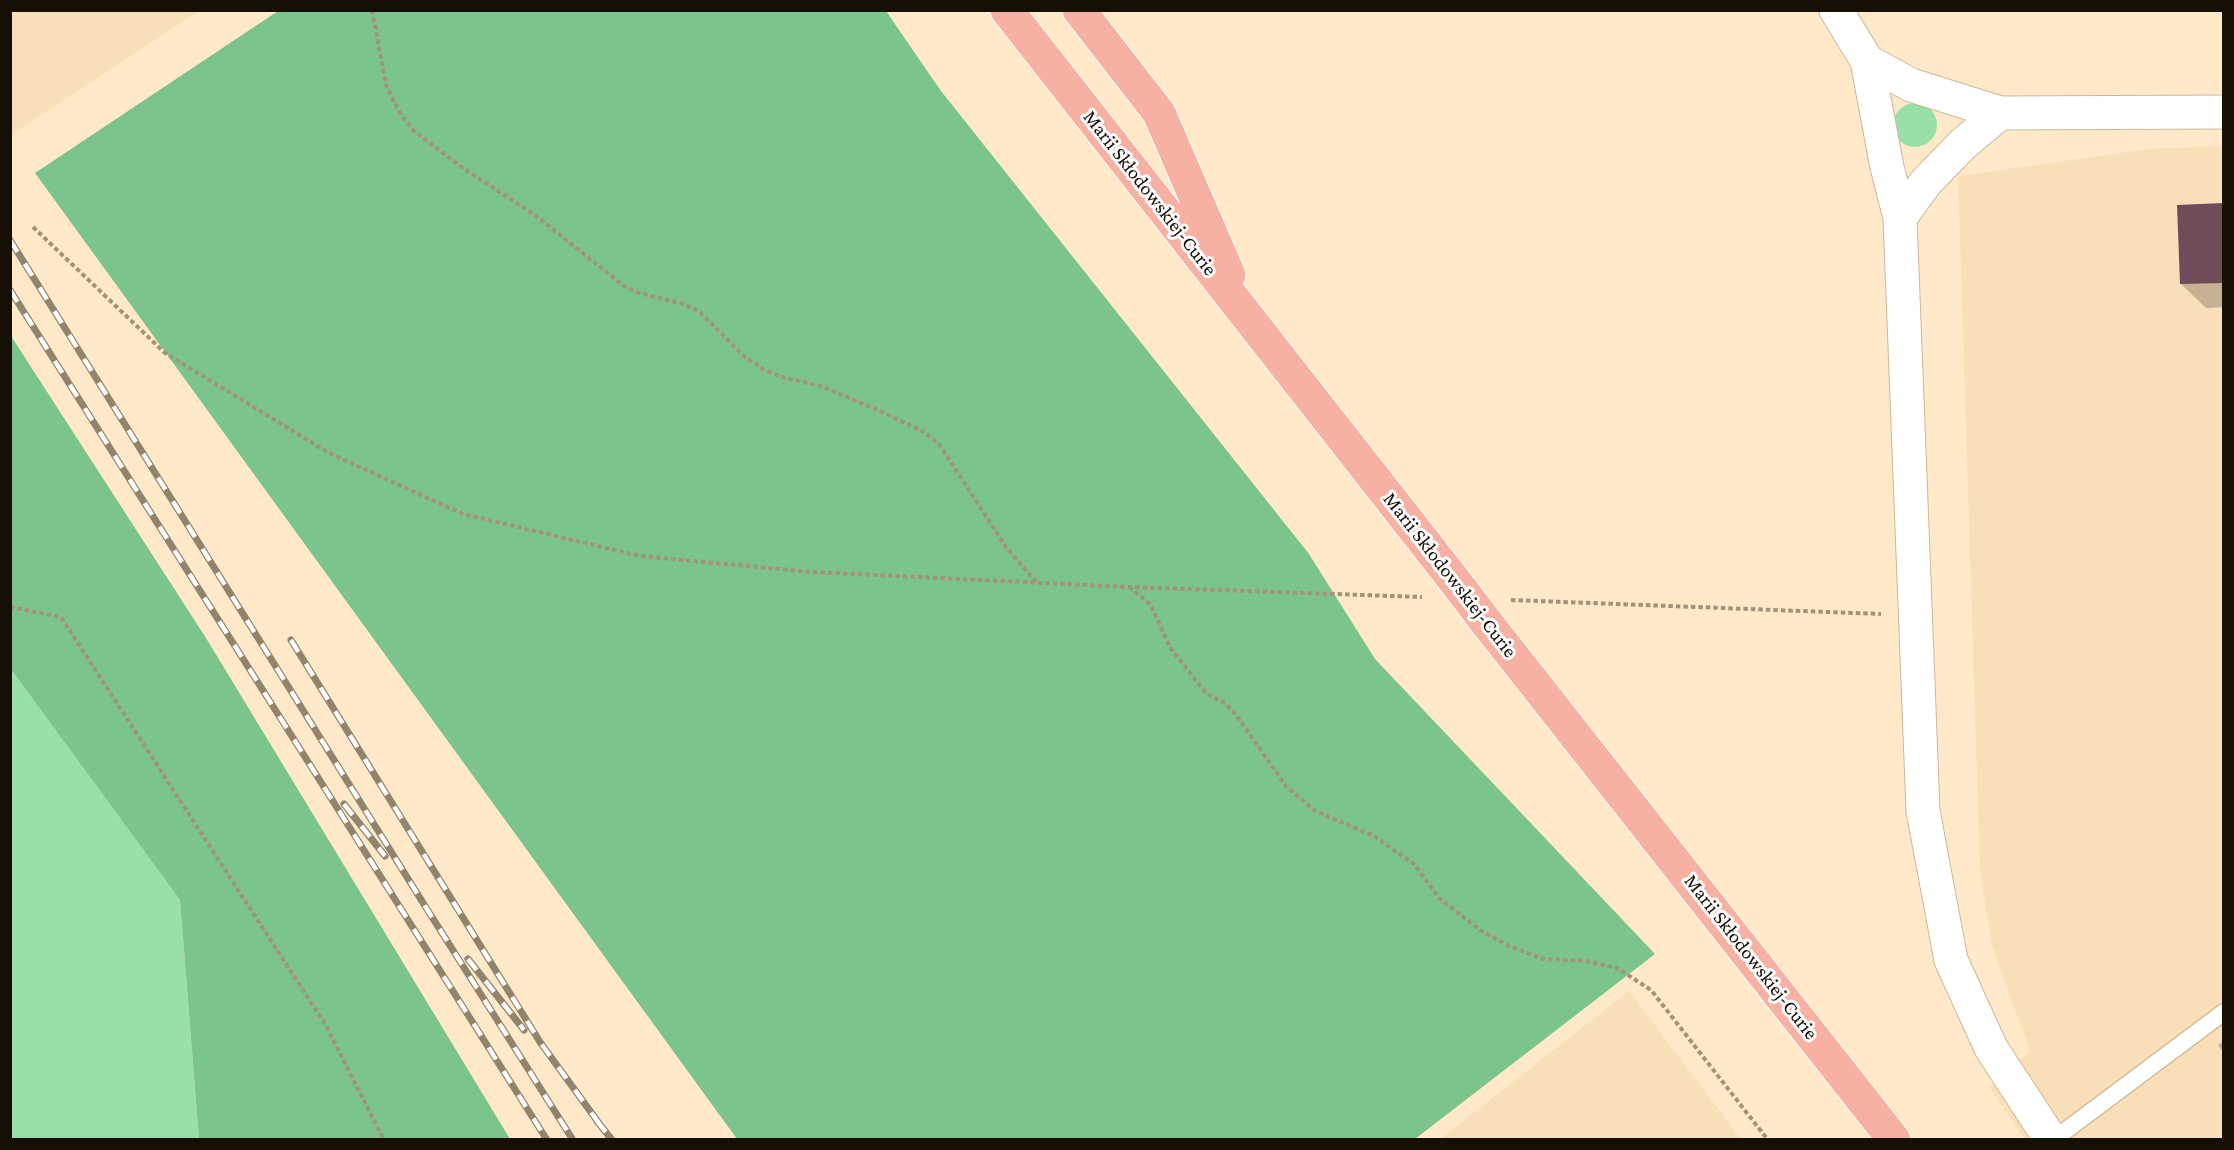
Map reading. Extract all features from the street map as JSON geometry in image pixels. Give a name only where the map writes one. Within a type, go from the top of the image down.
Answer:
[{"type":"main road","name":"Marii Skłodowskiej-Curie","points":[[1007,10],[1246,316],[1441,589],[1492,611],[1894,1140]]},
{"type":"main road","points":[[1078,10],[1159,113],[1246,316]]},
{"type":"street","points":[[1836,10],[1867,61],[1887,167],[1900,218],[1923,811],[1951,960],[1991,1048],[2052,1140]]},
{"type":"street","points":[[1867,61],[1911,85],[2000,112],[2223,112]]},
{"type":"street","points":[[1900,218],[1926,182],[1963,144],[2000,112]]},
{"type":"lane","points":[[2052,1140],[2223,1012]]},
{"type":"path","points":[[372,10],[386,85],[401,116],[414,131],[463,168],[535,215],[624,286],[636,292],[683,304],[699,311],[744,356],[763,369],[781,377],[821,386],[882,411],[924,432],[939,444],[1006,547],[1037,582]]},
{"type":"path","points":[[33,227],[165,353],[329,453],[463,514],[640,556],[812,572],[1129,587],[1441,589]]},
{"type":"path","points":[[1129,587],[1150,604],[1171,649],[1206,693],[1226,704],[1286,786],[1315,812],[1374,836],[1414,864],[1439,898],[1480,930],[1507,945],[1544,959],[1586,961],[1617,968],[1650,990],[1768,1140]]},
{"type":"path","points":[[10,607],[61,617],[325,1024],[384,1140]]},
{"type":"path","points":[[1492,611],[1916,615]]},
{"type":"shaded area","points":[[11,10],[199,10],[199,11],[11,135]]},
{"type":"shaded area","points":[[2223,146],[2223,1139],[2025,1139],[1990,1088],[2030,1051],[1992,946],[1980,872],[1958,176],[2149,149]]},
{"type":"shaded area","points":[[1629,991],[1741,1139],[1440,1139]]},
{"type":"green space","points":[[278,11],[886,11],[941,91],[1309,554],[1375,659],[1655,954],[1415,1139],[737,1139],[35,173]]},
{"type":"green space","points":[[1915,103],[1930,110],[1937,125],[1930,140],[1915,147],[1900,140],[1893,125],[1900,110]]},
{"type":"green space","points":[[11,336],[206,638],[510,1139],[199,1139],[180,900],[11,671]]},
{"type":"green space","points":[[10,671],[13,672],[180,900],[199,1139],[11,1139]]},
{"type":"building","points":[[2224,203],[2224,283],[2180,284],[2177,205]]},
{"type":"railway","points":[[10,240],[573,1140]]},
{"type":"railway","points":[[10,290],[547,1140]]},
{"type":"railway","points":[[291,640],[540,1042],[601,1126]]},
{"type":"railway","points":[[344,804],[385,856]]},
{"type":"railway","points":[[468,959],[524,1030]]},
{"type":"railway","points":[[597,1121],[612,1140]]}]
